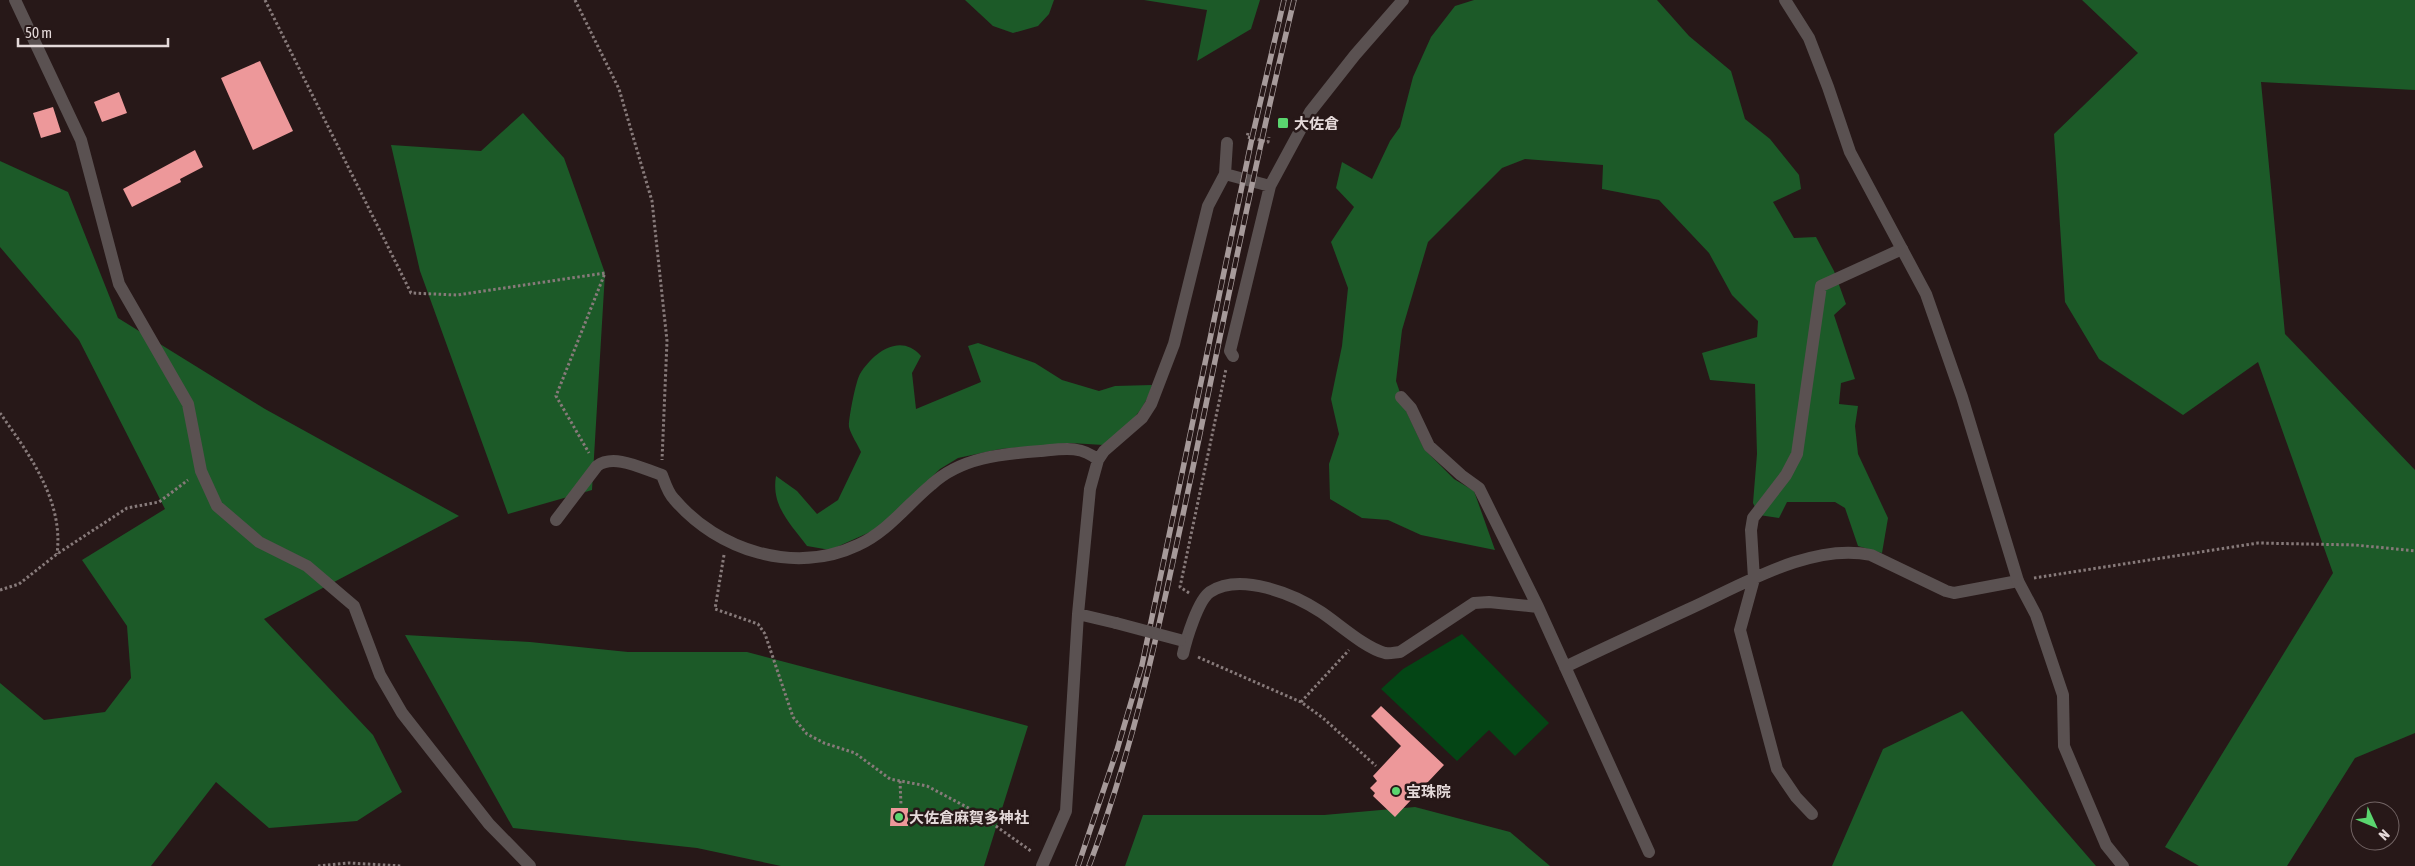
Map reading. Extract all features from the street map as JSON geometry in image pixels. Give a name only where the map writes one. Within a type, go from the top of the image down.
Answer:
[{"type":"street","points":[[15,0],[81,140],[119,284],[188,404],[201,471],[218,506],[258,542],[307,566],[354,606],[380,675],[402,713],[490,824],[530,866]]},
{"type":"street","points":[[1232,353],[1270,186],[1310,112],[1348,62],[1403,0]]},
{"type":"street","points":[[1785,0],[1809,38],[1850,152],[1926,294],[1962,397],[2018,581],[2036,615],[2063,695],[2064,746],[2106,845],[2123,866]]},
{"type":"street","points":[[1043,864],[1066,811],[1078,614],[1090,489],[1098,460],[1104,451],[1142,418],[1151,404],[1174,344],[1208,206],[1225,174],[1227,143]]},
{"type":"street","points":[[1225,174],[1270,186]]},
{"type":"street","points":[[1812,814],[1796,797],[1777,769],[1740,630],[1754,579],[1751,530],[1753,518],[1786,475],[1797,454],[1819,290],[1822,286],[1902,249]]},
{"type":"street","points":[[1401,397],[1411,408],[1429,446],[1461,475],[1479,488],[1538,607],[1649,852]]},
{"type":"street","points":[[556,520],[597,466],[602,462],[614,460],[662,475],[672,498],[701,524],[726,542],[775,556],[815,559],[857,546],[870,539],[932,483],[961,466],[1002,454],[1072,448],[1090,453],[1098,460]]},
{"type":"street","points":[[1565,667],[1754,579],[1824,554],[1862,554],[1871,556],[1946,592],[2018,581]]},
{"type":"street","points":[[1078,614],[1116,622],[1183,647],[1203,600],[1209,593],[1237,584],[1251,585],[1278,591],[1304,602],[1360,639],[1386,653],[1400,652],[1474,603],[1489,602],[1538,607]]},
{"type":"path","points":[[265,0],[411,294],[457,296],[605,273],[556,396],[597,466]]},
{"type":"path","points":[[575,0],[619,89],[652,201],[667,341],[662,475]]},
{"type":"path","points":[[1248,133],[1247,137],[1268,142],[1269,137]]},
{"type":"path","points":[[1203,600],[1180,587],[1232,353]]},
{"type":"path","points":[[0,413],[24,448],[47,488],[59,539],[56,554]]},
{"type":"path","points":[[0,590],[19,584],[56,554],[127,508],[159,502],[201,471]]},
{"type":"path","points":[[726,542],[715,609],[758,624],[765,634],[793,717],[807,734],[824,743],[855,753],[890,779],[927,786],[976,812],[1043,864]]},
{"type":"path","points":[[2018,581],[2258,543],[2355,545],[2415,551]]},
{"type":"path","points":[[1301,702],[1360,639]]},
{"type":"path","points":[[1183,647],[1301,702],[1323,718],[1376,766]]},
{"type":"path","points":[[900,781],[900,805]]},
{"type":"path","points":[[318,866],[349,863],[402,866]]},
{"type":"green space","points":[[965,0],[1054,0],[1049,14],[1038,26],[1013,33],[993,26]]},
{"type":"green space","points":[[1144,0],[1260,0],[1251,29],[1197,61],[1207,10]]},
{"type":"green space","points":[[1474,0],[1657,0],[1689,36],[1731,71],[1745,119],[1770,139],[1799,175],[1801,189],[1773,202],[1794,238],[1816,237],[1834,271],[1846,304],[1834,315],[1855,379],[1841,383],[1839,404],[1858,406],[1855,426],[1858,454],[1888,518],[1882,553],[1858,546],[1845,508],[1835,502],[1787,502],[1779,518],[1759,515],[1753,503],[1757,454],[1755,384],[1710,380],[1702,353],[1757,337],[1758,321],[1732,295],[1709,253],[1659,200],[1602,189],[1603,165],[1525,159],[1502,168],[1428,242],[1402,330],[1396,381],[1407,413],[1424,449],[1454,479],[1474,491],[1495,550],[1421,535],[1388,520],[1362,518],[1330,499],[1329,464],[1339,434],[1331,399],[1342,346],[1348,288],[1331,242],[1354,207],[1336,188],[1342,162],[1372,179],[1390,141],[1400,127],[1413,77],[1431,37],[1455,6]]},
{"type":"green space","points":[[2082,0],[2415,0],[2415,90],[2261,82],[2285,334],[2415,470],[2415,733],[2355,758],[2287,866],[2199,866],[2165,847],[2333,573],[2258,362],[2183,415],[2099,359],[2065,302],[2054,134],[2138,53]]},
{"type":"green space","points":[[523,113],[564,158],[605,273],[592,490],[508,514],[420,271],[391,145],[481,151]]},
{"type":"green space","points":[[0,161],[68,192],[118,318],[265,409],[459,516],[264,619],[373,735],[402,792],[357,821],[269,828],[216,782],[151,866],[0,866],[0,683],[44,720],[105,712],[131,678],[127,626],[82,560],[165,509],[79,340],[0,247]]},
{"type":"green space","points":[[978,343],[1035,363],[1062,380],[1099,391],[1115,386],[1152,385],[1149,395],[1139,412],[1104,445],[1070,443],[1000,449],[958,458],[940,469],[879,528],[830,550],[807,546],[788,522],[779,505],[775,487],[776,476],[797,491],[817,514],[838,500],[861,452],[851,433],[849,423],[856,384],[865,366],[879,353],[888,348],[904,346],[913,349],[921,356],[912,373],[916,409],[981,382],[968,346]]},
{"type":"green space","points":[[1462,634],[1549,723],[1515,756],[1489,730],[1457,761],[1381,689],[1403,669]]},
{"type":"green space","points":[[405,635],[530,642],[628,652],[747,652],[1028,726],[984,866],[781,866],[697,848],[513,828]]},
{"type":"green space","points":[[1962,711],[2096,866],[1832,866],[1883,749]]},
{"type":"green space","points":[[1415,807],[1510,832],[1550,866],[1125,866],[1143,815],[1324,815]]},
{"type":"building","points":[[260,61],[293,131],[253,150],[221,78]]},
{"type":"building","points":[[119,92],[127,113],[102,122],[94,102]]},
{"type":"building","points":[[53,107],[61,132],[41,138],[33,113]]},
{"type":"building","points":[[195,150],[203,167],[180,179],[181,182],[132,207],[123,189]]},
{"type":"building","points":[[1381,706],[1444,765],[1395,817],[1373,796],[1375,793],[1370,788],[1377,781],[1373,776],[1401,746],[1371,716]]},
{"type":"building","points":[[891,808],[908,808],[908,826],[890,826]]},
{"type":"railway","points":[[1078,866],[1117,750],[1142,665],[1252,138],[1284,0]]},
{"type":"railway","points":[[1089,866],[1121,770],[1148,673],[1181,526],[1253,178],[1294,0]]},
{"type":"place","name":"大佐倉","points":[[1283,123]]},
{"type":"place","name":"宝珠院","points":[[1396,791]]},
{"type":"place","name":"大佐倉麻賀多神社","points":[[899,817]]}]
